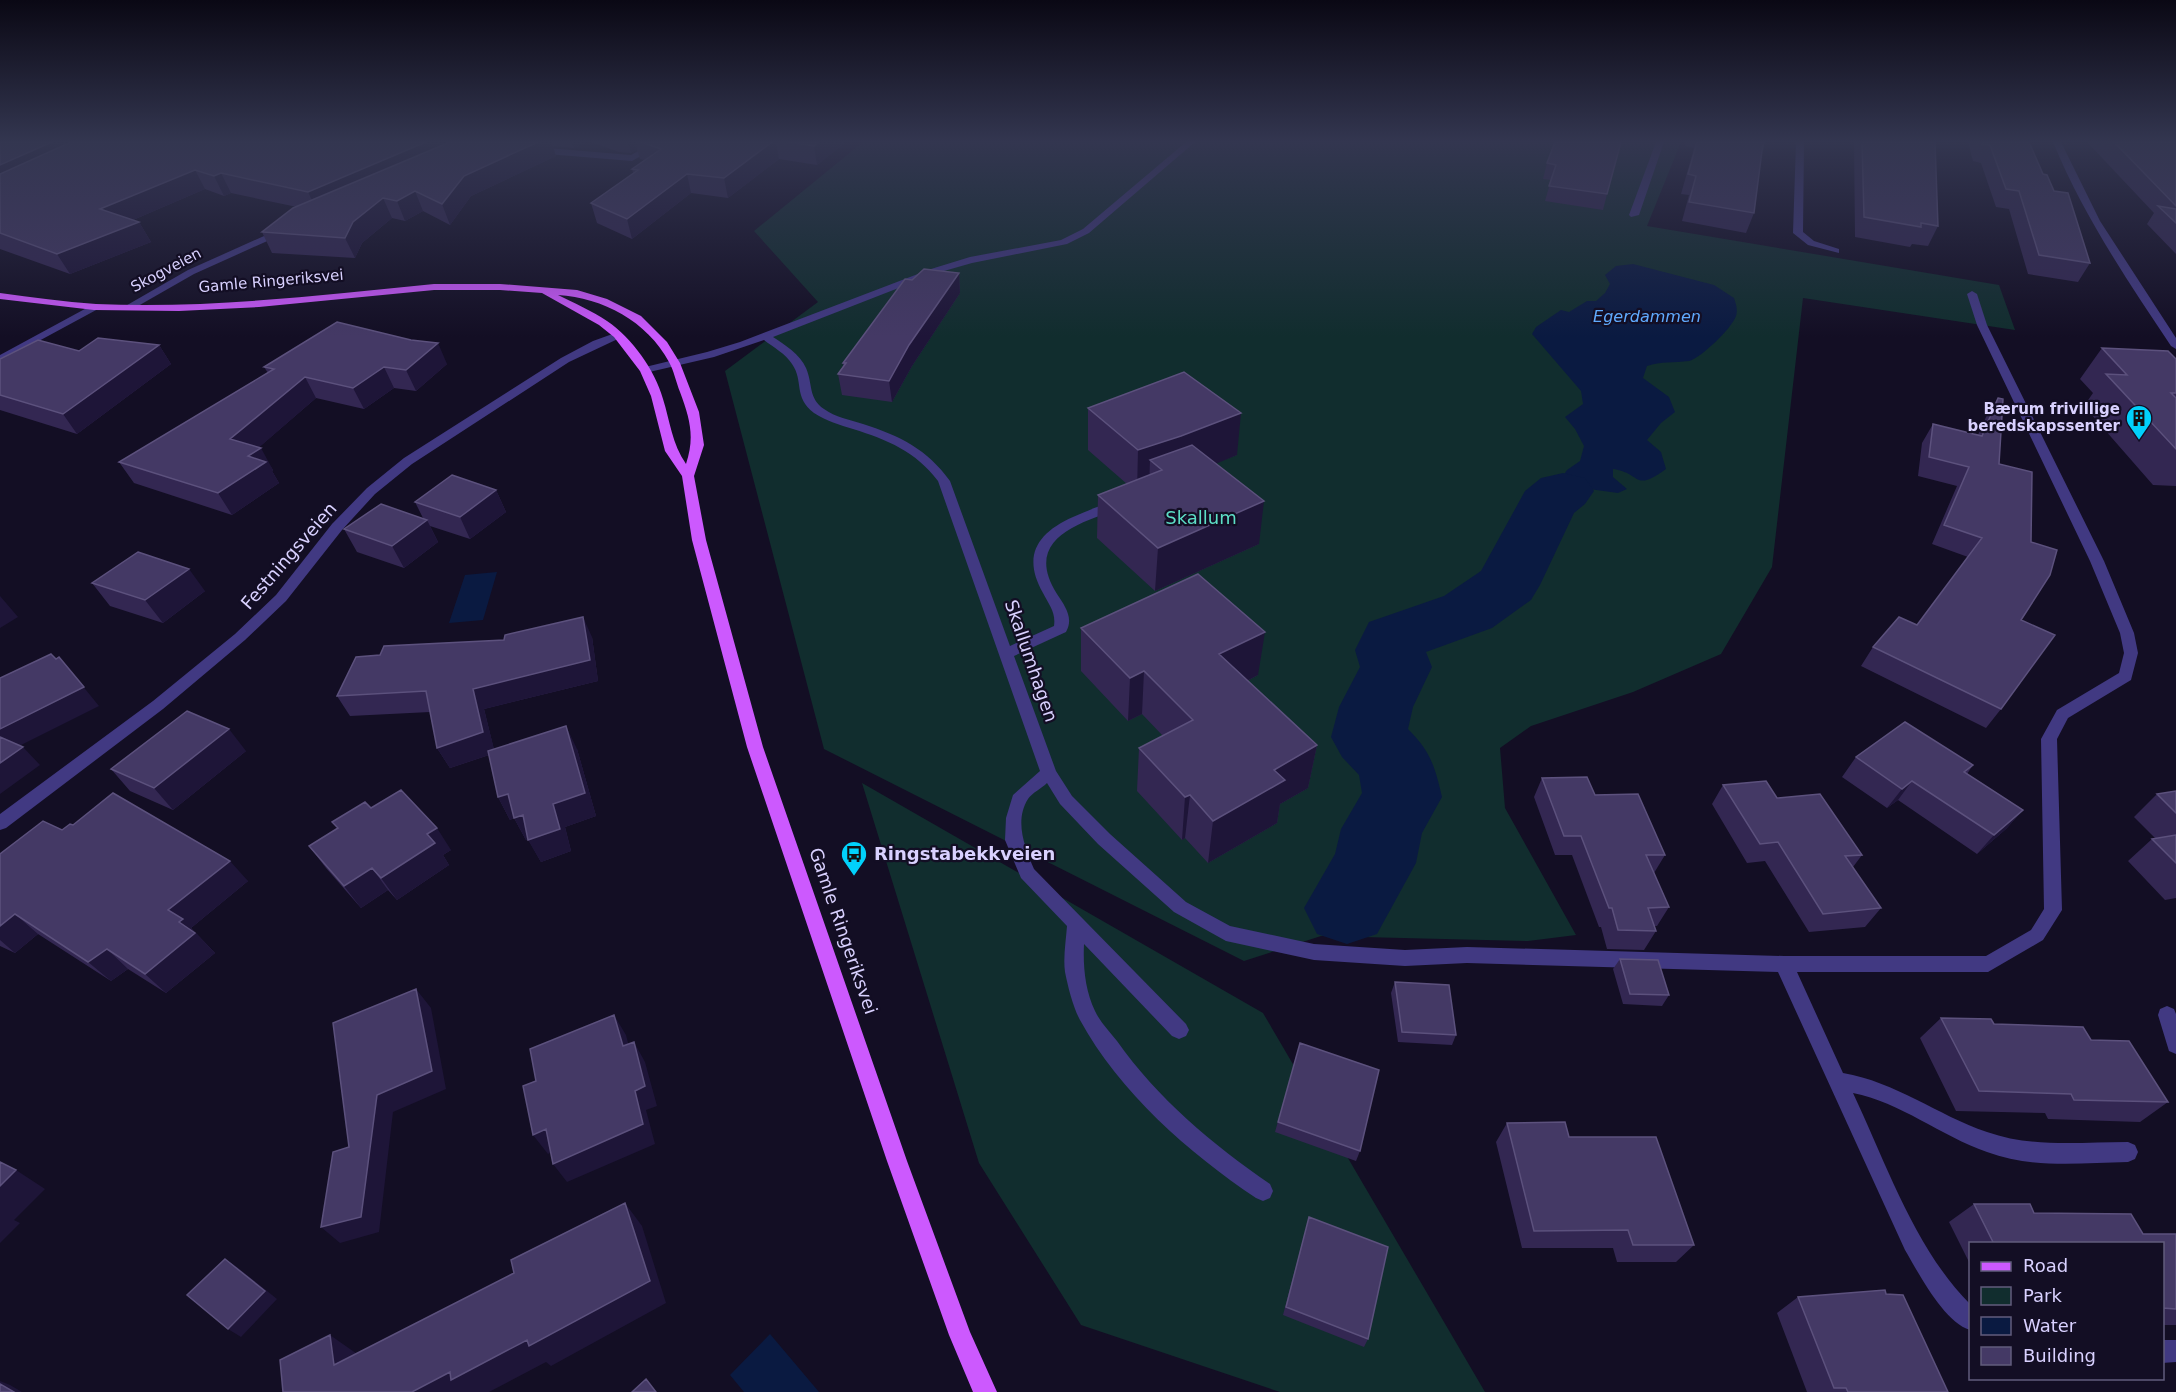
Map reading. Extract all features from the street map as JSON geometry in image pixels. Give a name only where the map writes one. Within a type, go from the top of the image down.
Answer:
[{"type":"main road","name":"Gamle Ringeriksvei","points":[[0,296],[94,307],[127,308],[221,307],[434,287],[490,286],[546,292],[577,292],[625,310],[651,330],[675,363],[693,412],[698,445],[687,476]]},
{"type":"main road","name":"Gamle Ringeriksvei","points":[[546,292],[603,323],[618,335],[645,370],[657,396],[671,452],[687,476],[699,540],[755,747],[901,1172],[960,1335],[985,1392]]},
{"type":"street","points":[[645,370],[710,355],[934,271],[970,260],[1064,242],[1086,231],[1114,207]]},
{"type":"street","points":[[1634,215],[1637,207]]},
{"type":"street","points":[[1799,207],[1798,233],[1811,243],[1836,251]]},
{"type":"street","points":[[2090,207],[2127,274],[2176,346]]},
{"type":"street","name":"Skogveien","points":[[127,308],[191,272],[291,228]]},
{"type":"street","name":"Skallumhagen","points":[[765,336],[800,367],[805,396],[818,410],[836,420],[884,434],[911,447],[929,460],[944,481],[1049,772],[1066,800],[1104,839],[1180,907],[1226,933],[1314,952],[1405,958],[1467,955],[1784,964],[1988,964],[2037,935],[2053,910],[2049,739],[2062,714],[2126,676],[2131,653],[2127,633],[2097,561],[1982,326],[1972,294]]},
{"type":"street","points":[[0,359],[94,307]]},
{"type":"street","name":"Festningsveien","points":[[0,823],[158,705],[240,637],[282,597],[337,527],[364,498],[408,461],[565,360],[618,335]]},
{"type":"street","points":[[1007,653],[1061,629],[1064,618],[1062,609],[1049,592],[1038,570],[1039,549],[1057,530],[1082,518],[1127,503]]},
{"type":"street","points":[[1049,772],[1021,795],[1014,818],[1013,840],[1027,873],[1179,1030]]},
{"type":"street","points":[[1076,924],[1074,970],[1087,1015],[1125,1069],[1173,1120],[1219,1161],[1263,1191]]},
{"type":"street","points":[[1784,964],[1919,1255],[1954,1304],[1969,1317]]},
{"type":"street","points":[[2167,1015],[2176,1045]]},
{"type":"street","points":[[1837,1081],[1855,1083],[1876,1090],[1912,1106],[1953,1129],[2023,1153],[2128,1152]]},
{"type":"green space","name":"Skallum","points":[[783,207],[1655,207],[1647,226],[1999,285],[2015,330],[1803,298],[1772,567],[1721,654],[1633,692],[1531,726],[1500,748],[1505,808],[1576,935],[1528,941],[1321,936],[1244,961],[824,749],[725,371],[818,302],[754,231]]},
{"type":"green space","points":[[862,783],[1263,1013],[1485,1392],[1280,1392],[1081,1325],[979,1163]]},
{"type":"water","name":"Egerdammen","points":[[1633,264],[1714,285],[1734,298],[1736,316],[1723,335],[1694,359],[1647,366],[1643,378],[1669,397],[1675,412],[1661,423],[1647,440],[1661,452],[1666,469],[1642,481],[1613,469],[1613,477],[1627,489],[1618,493],[1589,489],[1569,494],[1555,488],[1567,470],[1580,461],[1584,446],[1565,417],[1583,404],[1581,391],[1532,334],[1536,327],[1561,310],[1569,312],[1587,301],[1596,301],[1605,293],[1610,284],[1605,275],[1616,266]]},
{"type":"water","points":[[497,572],[483,620],[449,623],[465,575]]},
{"type":"water","points":[[770,1334],[819,1392],[744,1392],[730,1375]]},
{"type":"building","points":[[0,207],[105,207],[100,209],[139,222],[57,254],[0,233]]},
{"type":"building","points":[[372,207],[353,222],[345,238],[262,232],[293,208]]},
{"type":"building","points":[[600,207],[643,207],[627,219]]},
{"type":"building","points":[[1718,207],[1755,207],[1754,213]]},
{"type":"building","points":[[1864,207],[1937,207],[1938,226],[1921,223],[1921,227],[1864,217]]},
{"type":"building","points":[[2024,207],[2072,207],[2090,263],[2039,255]]},
{"type":"building","points":[[2159,207],[2176,209],[2176,223]]},
{"type":"building","points":[[924,269],[959,273],[909,345],[889,381],[838,374],[846,363],[843,363],[905,279],[912,280]]},
{"type":"building","points":[[337,322],[411,340],[438,343],[406,370],[384,367],[353,388],[305,377],[230,439],[261,448],[248,456],[266,462],[218,493],[119,462],[274,369],[264,367]]},
{"type":"building","points":[[98,338],[159,345],[63,414],[0,395],[0,359],[38,340],[79,351]]},
{"type":"building","points":[[2102,348],[2168,351],[2176,359],[2176,393],[2171,393],[2176,398],[2176,449],[2106,374],[2127,375]]},
{"type":"building","points":[[1184,372],[1241,413],[1138,450],[1088,408]]},
{"type":"building","points":[[1998,398],[2003,399],[1999,464],[2032,472],[2031,542],[2057,550],[2050,575],[2021,620],[2055,635],[2001,709],[1873,647],[1899,617],[1917,625],[1982,538],[1944,525],[1969,467],[1929,457],[1933,424],[1982,436]]},
{"type":"building","points":[[1192,445],[1264,501],[1158,548],[1098,495],[1162,470],[1150,460]]},
{"type":"building","points":[[452,475],[496,490],[460,517],[415,502]]},
{"type":"building","points":[[381,504],[427,520],[392,546],[344,529]]},
{"type":"building","points":[[138,552],[189,569],[145,600],[92,583]]},
{"type":"building","points":[[1198,574],[1265,632],[1219,654],[1317,745],[1274,770],[1285,780],[1213,821],[1190,795],[1185,797],[1139,748],[1193,720],[1144,671],[1130,678],[1081,628]]},
{"type":"building","points":[[583,617],[590,660],[473,689],[483,732],[437,748],[426,691],[337,696],[356,657],[380,655],[384,646],[504,640],[505,635]]},
{"type":"building","points":[[51,654],[56,659],[59,657],[84,687],[0,729],[0,678]]},
{"type":"building","points":[[187,711],[229,729],[154,788],[111,769]]},
{"type":"building","points":[[1905,722],[1973,765],[1964,772],[2023,810],[1994,835],[1912,781],[1902,789],[1856,757]]},
{"type":"building","points":[[566,726],[585,793],[553,804],[560,829],[528,840],[523,815],[514,818],[508,794],[498,797],[488,751]]},
{"type":"building","points":[[0,737],[23,747],[0,763]]},
{"type":"building","points":[[1587,777],[1595,795],[1638,794],[1665,855],[1646,855],[1669,907],[1648,908],[1656,931],[1618,930],[1612,908],[1609,908],[1581,836],[1564,836],[1542,778]]},
{"type":"building","points":[[1766,781],[1777,798],[1820,794],[1862,855],[1845,856],[1881,908],[1823,914],[1778,842],[1760,844],[1723,785]]},
{"type":"building","points":[[401,790],[437,828],[427,834],[435,843],[381,878],[372,868],[344,886],[309,846],[338,828],[332,822],[365,802],[371,808]]},
{"type":"building","points":[[2176,791],[2176,813],[2157,794]]},
{"type":"building","points":[[113,793],[230,861],[168,910],[183,919],[179,922],[195,933],[145,974],[107,949],[88,962],[15,914],[0,926],[0,854],[43,821],[62,830],[70,824],[73,825]]},
{"type":"building","points":[[2176,835],[2176,863],[2152,839]]},
{"type":"building","points":[[1620,959],[1658,960],[1669,995],[1630,994]]},
{"type":"building","points":[[1395,982],[1449,985],[1456,1035],[1402,1032]]},
{"type":"building","points":[[416,989],[432,1071],[377,1095],[361,1217],[321,1227],[333,1152],[349,1147],[333,1023]]},
{"type":"building","points":[[614,1015],[623,1046],[634,1042],[645,1086],[635,1091],[643,1124],[553,1164],[546,1129],[533,1135],[523,1086],[536,1081],[530,1049]]},
{"type":"building","points":[[1941,1018],[1991,1019],[1994,1024],[2083,1027],[2091,1040],[2129,1041],[2168,1102],[2074,1100],[2071,1094],[1979,1091]]},
{"type":"building","points":[[1300,1043],[1379,1070],[1360,1151],[1278,1122]]},
{"type":"building","points":[[1565,1122],[1569,1137],[1656,1137],[1694,1245],[1633,1245],[1628,1230],[1534,1231],[1507,1123]]},
{"type":"building","points":[[0,1162],[16,1170],[0,1186]]},
{"type":"building","points":[[625,1203],[650,1281],[529,1346],[527,1340],[451,1380],[450,1372],[412,1392],[283,1392],[280,1360],[330,1335],[334,1365],[514,1273],[511,1260]]},
{"type":"building","points":[[1974,1204],[2030,1204],[2034,1213],[2131,1214],[2143,1234],[2176,1234],[2176,1309],[2164,1308],[2164,1242],[1993,1242]]},
{"type":"building","points":[[1309,1217],[1388,1247],[1368,1339],[1286,1307]]},
{"type":"building","points":[[225,1259],[265,1291],[228,1329],[187,1295]]},
{"type":"building","points":[[1885,1290],[1886,1294],[1903,1295],[1948,1392],[1848,1392],[1846,1388],[1834,1388],[1798,1297]]},
{"type":"building","points":[[646,1379],[656,1392],[632,1392]]},
{"type":"building","points":[[0,1384],[14,1392],[0,1392]]},
{"type":"waterway","points":[[1347,908],[1374,863],[1382,829],[1402,797],[1396,765],[1369,737],[1376,707],[1396,667],[1390,650],[1394,639],[1468,612],[1507,585],[1547,504],[1563,491]]},
{"type":"place","name":"Bærum frivillige beredskapssenter","points":[[2139,441]]},
{"type":"place","name":"Ringstabekkveien","points":[[854,877]]}]
